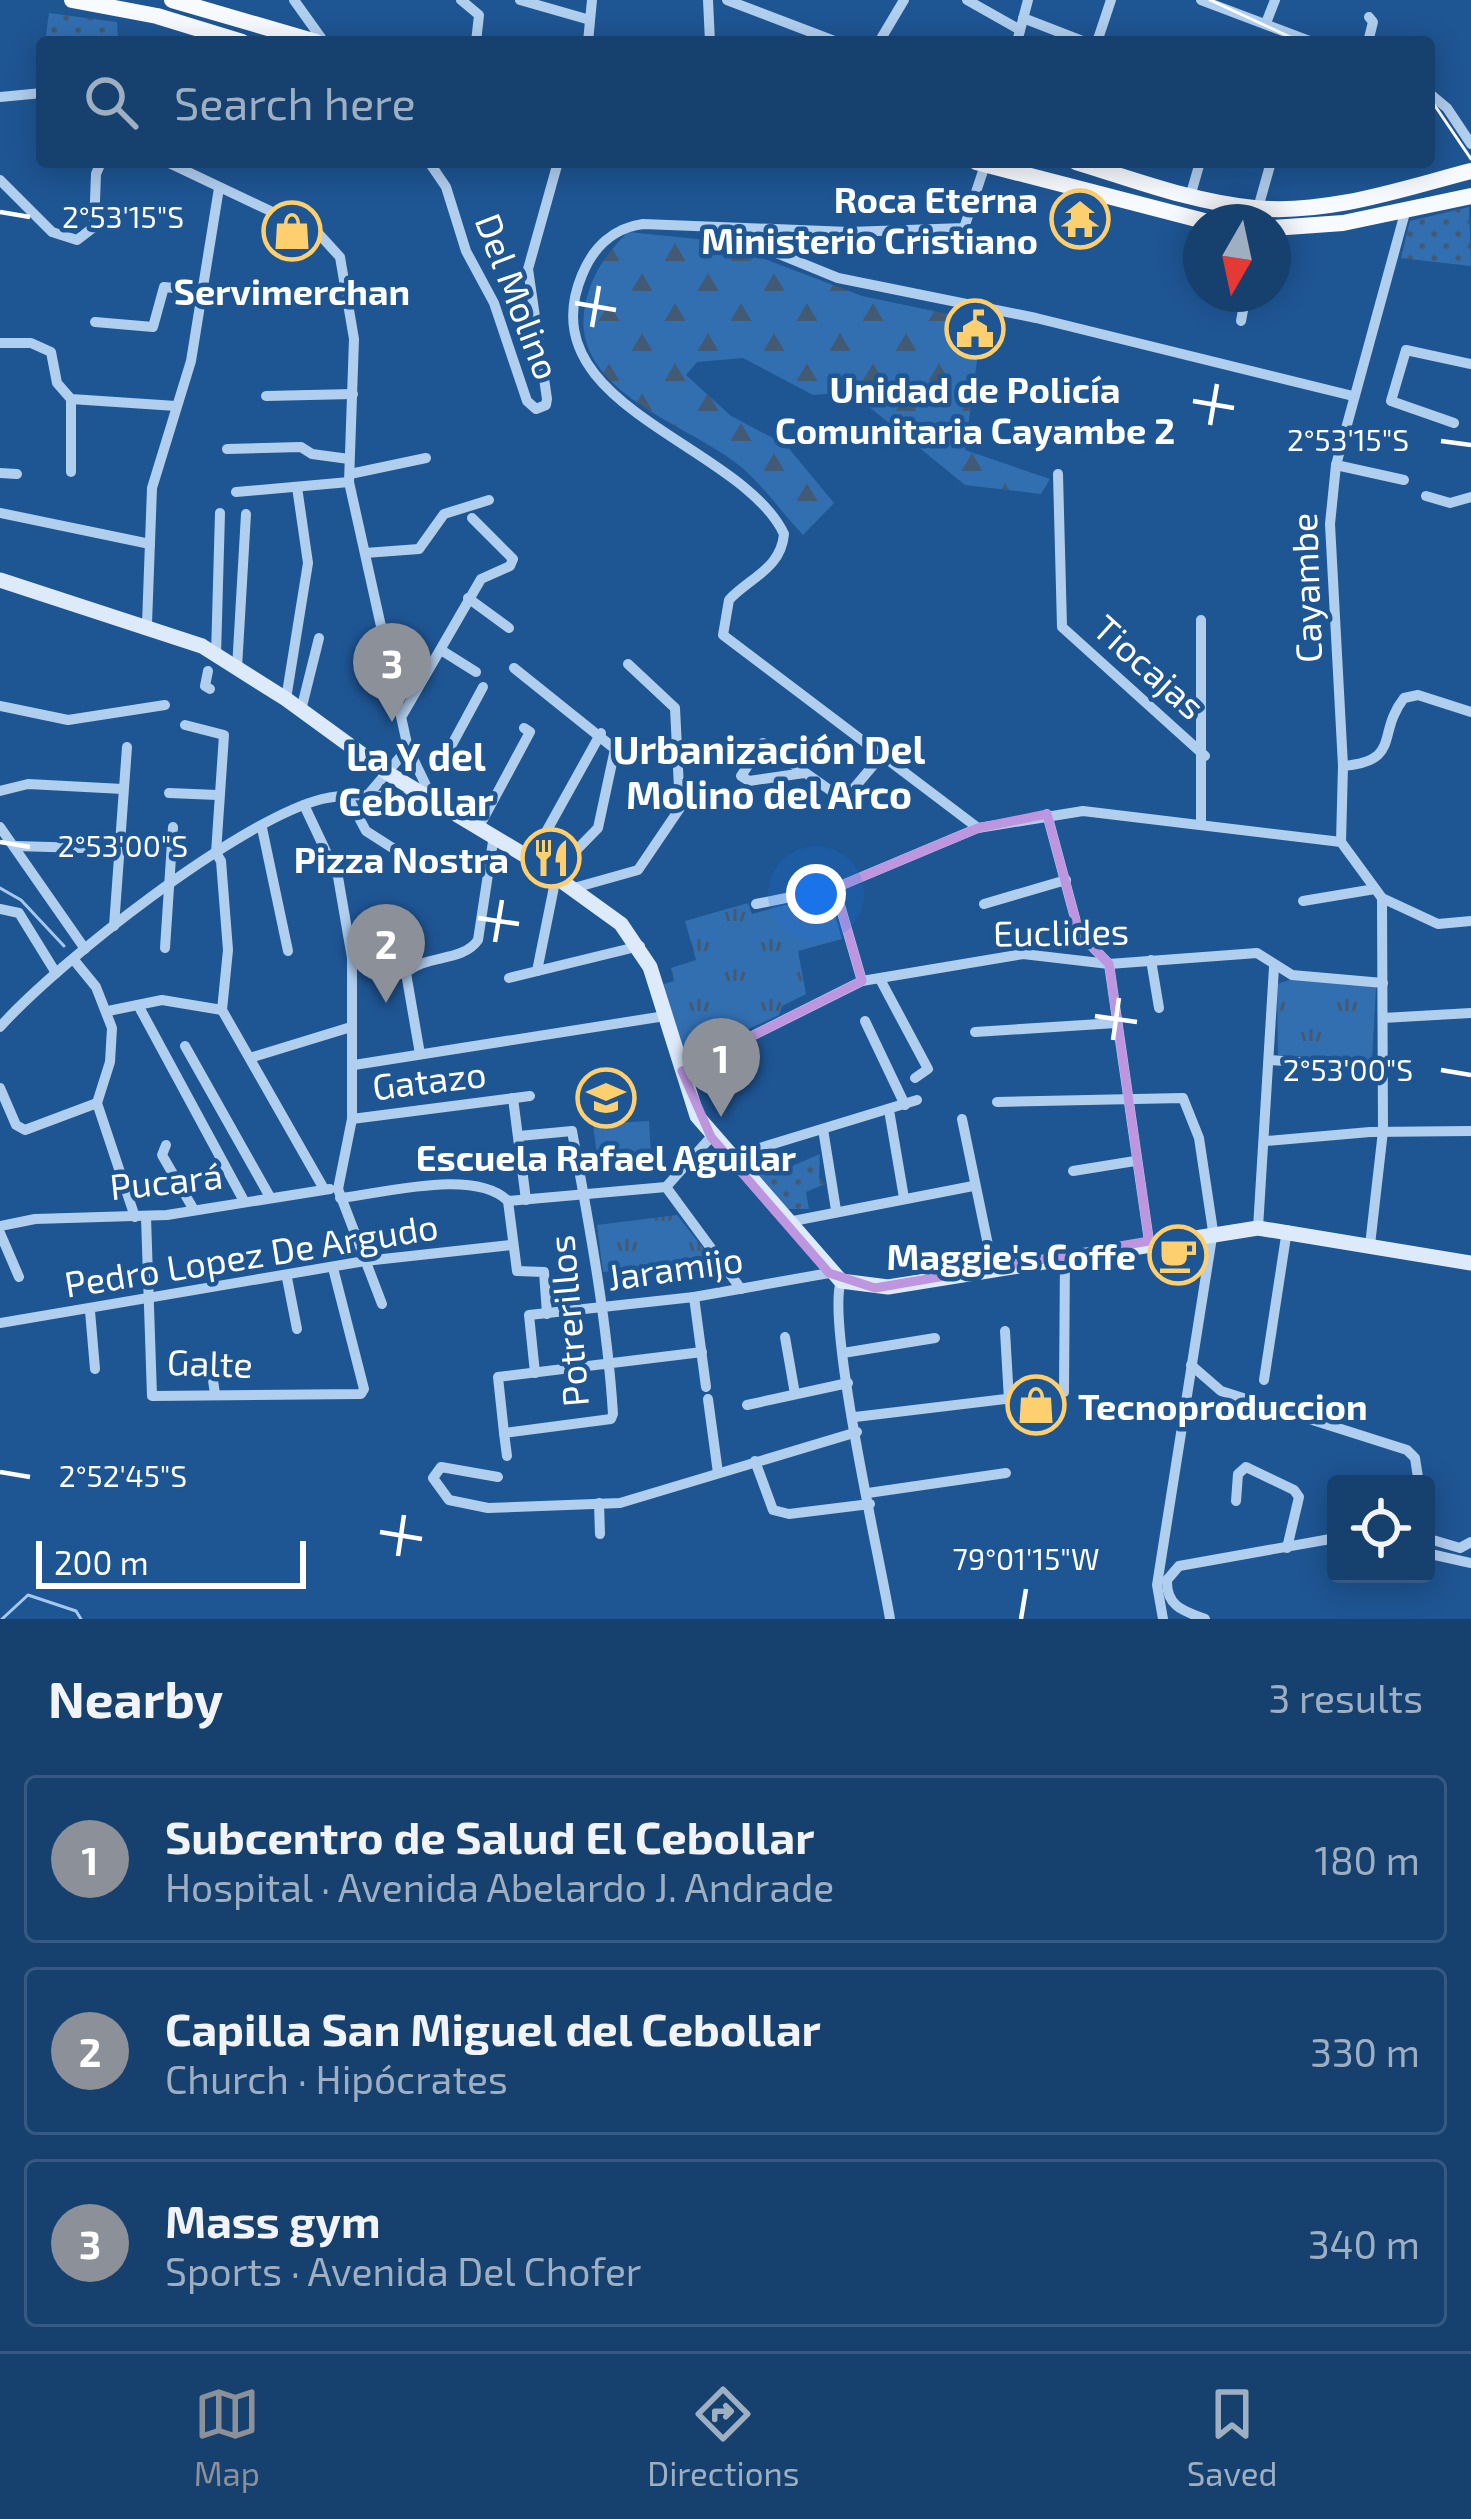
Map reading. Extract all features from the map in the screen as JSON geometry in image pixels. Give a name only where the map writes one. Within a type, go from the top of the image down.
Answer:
[{"type":"main road","points":[[72,0],[157,16],[222,36]]},
{"type":"main road","points":[[172,0],[299,36]]},
{"type":"main road","points":[[1008,168],[1183,215]]},
{"type":"main road","points":[[1096,168],[1190,197],[1233,204]]},
{"type":"main road","points":[[1291,206],[1345,202],[1471,170]]},
{"type":"main road","points":[[1291,227],[1343,223],[1467,191]]},
{"type":"street","points":[[294,0],[316,36]]},
{"type":"street","points":[[461,0],[479,16],[477,36]]},
{"type":"street","points":[[520,0],[590,20]]},
{"type":"street","points":[[589,36],[592,0]]},
{"type":"street","points":[[708,0],[710,36]]},
{"type":"street","points":[[727,0],[821,36]]},
{"type":"street","points":[[883,36],[904,0]]},
{"type":"street","points":[[967,0],[1020,30],[1052,36]]},
{"type":"street","points":[[1020,30],[1028,0]]},
{"type":"street","points":[[1099,36],[1111,0]]},
{"type":"street","points":[[1201,0],[1297,36]]},
{"type":"street","points":[[1266,22],[1275,0]]},
{"type":"street","points":[[1369,17],[1373,22],[1370,36]]},
{"type":"street","points":[[0,97],[36,94]]},
{"type":"street","points":[[1435,98],[1471,144]]},
{"type":"street","points":[[0,180],[52,232],[76,240],[94,227],[98,168]]},
{"type":"street","points":[[179,168],[319,234],[340,257],[352,311],[349,478],[408,748],[432,798]]},
{"type":"street","name":"Del Molino","points":[[433,168],[446,187],[466,251],[494,303],[527,401],[539,409],[547,398],[528,269],[556,168]]},
{"type":"street","points":[[978,828],[726,641],[724,609],[778,556],[784,542],[781,527],[733,476],[611,395],[579,340],[578,286],[595,253],[613,234],[643,224],[718,230],[964,228],[984,168]]},
{"type":"street","points":[[1190,197],[1198,168]]},
{"type":"street","points":[[1259,204],[1269,168]]},
{"type":"street","points":[[1452,176],[1467,191]]},
{"type":"street","points":[[147,624],[152,488],[204,291],[220,188]]},
{"type":"street","name":"Cayambe","points":[[1341,842],[1343,766],[1330,571],[1336,465],[1406,209]]},
{"type":"street","points":[[718,230],[838,278],[1036,318],[1353,396]]},
{"type":"street","points":[[95,322],[153,327],[164,287],[204,291]]},
{"type":"street","points":[[1241,321],[1243,312]]},
{"type":"street","points":[[0,343],[31,343],[51,352],[57,383],[71,399],[71,472]]},
{"type":"street","points":[[1454,423],[1391,400],[1406,350],[1471,364]]},
{"type":"street","points":[[266,396],[352,394]]},
{"type":"street","points":[[71,399],[176,406]]},
{"type":"street","points":[[226,449],[302,447],[312,454],[349,459]]},
{"type":"street","points":[[236,492],[349,478],[426,458]]},
{"type":"street","points":[[1336,465],[1404,480]]},
{"type":"street","points":[[0,473],[17,474]]},
{"type":"street","name":"Tiocajas","points":[[1058,474],[1062,627],[1205,757]]},
{"type":"street","points":[[286,699],[308,563],[297,487]]},
{"type":"street","points":[[1426,496],[1450,503],[1471,497]]},
{"type":"street","points":[[365,553],[419,549],[444,514],[488,500]]},
{"type":"street","points":[[0,513],[150,544]]},
{"type":"street","points":[[209,689],[205,686],[212,663],[220,513]]},
{"type":"street","points":[[237,668],[246,514]]},
{"type":"street","points":[[403,714],[481,579],[510,566],[509,550],[472,518]]},
{"type":"street","points":[[0,580],[147,624],[212,663],[237,668],[388,774],[487,830],[574,888],[640,946],[689,1100],[711,1137],[835,1277],[843,1354],[890,1619]]},
{"type":"street","points":[[468,598],[509,628]]},
{"type":"street","points":[[1201,620],[1202,824]]},
{"type":"street","points":[[301,710],[319,638]]},
{"type":"street","points":[[441,650],[476,672]]},
{"type":"street","points":[[574,888],[638,870],[680,808],[675,708],[628,664]]},
{"type":"street","points":[[514,668],[616,749],[600,822],[555,875],[537,971]]},
{"type":"street","points":[[449,749],[483,687]]},
{"type":"street","points":[[1343,766],[1367,765],[1380,756],[1404,698],[1418,695],[1471,712]]},
{"type":"street","points":[[0,706],[68,720],[165,705]]},
{"type":"street","points":[[185,725],[224,735],[216,853],[221,861],[229,950],[222,1010],[334,1192],[382,1304]]},
{"type":"street","points":[[420,1054],[406,987],[409,968],[470,951],[478,940],[487,830],[530,732],[524,728]]},
{"type":"street","points":[[531,859],[601,733]]},
{"type":"street","points":[[804,772],[749,781],[741,776],[764,742],[844,800],[880,756]]},
{"type":"street","points":[[114,926],[127,747]]},
{"type":"street","points":[[367,796],[408,748]]},
{"type":"street","points":[[0,790],[28,784],[123,789]]},
{"type":"street","points":[[169,793],[217,795]]},
{"type":"street","points":[[0,1027],[114,926],[216,853],[304,805],[367,796],[432,798]]},
{"type":"street","points":[[350,799],[366,831],[427,870]]},
{"type":"street","points":[[304,805],[338,877],[347,916],[352,1119],[334,1192]]},
{"type":"street","points":[[756,904],[835,888],[978,828],[1083,811],[1341,842],[1378,894],[1438,924],[1471,920]]},
{"type":"street","points":[[1047,814],[1083,940],[1109,964],[1124,1098],[1149,1241]]},
{"type":"street","points":[[0,827],[85,949]]},
{"type":"street","points":[[165,948],[173,827]]},
{"type":"street","points":[[262,828],[288,951]]},
{"type":"street","points":[[16,846],[117,849]]},
{"type":"street","points":[[984,904],[1066,880]]},
{"type":"street","points":[[835,888],[862,982]]},
{"type":"street","points":[[1303,902],[1378,894]]},
{"type":"street","points":[[1370,1245],[1383,1131],[1384,983],[1378,894]]},
{"type":"street","points":[[0,909],[19,913],[56,973]]},
{"type":"street","points":[[509,978],[640,946]]},
{"type":"street","name":"Euclides","points":[[682,1071],[862,982],[1023,954],[1109,964],[1245,952],[1257,953],[1292,976],[1384,983]]},
{"type":"street","points":[[0,1088],[16,1125],[25,1130],[97,1103],[110,1061],[108,1011],[74,960]]},
{"type":"street","points":[[1150,960],[1159,1008]]},
{"type":"street","points":[[1258,1228],[1274,967]]},
{"type":"street","points":[[881,981],[888,1010],[928,1069],[915,1078]]},
{"type":"street","points":[[108,1011],[176,1000],[222,1010]]},
{"type":"street","points":[[138,1005],[244,1202]]},
{"type":"street","points":[[1383,1018],[1471,1013]]},
{"type":"street","points":[[354,1065],[665,1016]]},
{"type":"street","points":[[730,1157],[911,1102],[865,1021]]},
{"type":"street","points":[[975,1032],[1116,1023]]},
{"type":"street","points":[[253,1057],[351,1027]]},
{"type":"street","points":[[185,1046],[270,1197]]},
{"type":"street","points":[[1268,1060],[1383,1068]]},
{"type":"street","name":"Gatazo","points":[[352,1119],[530,1096]]},
{"type":"street","name":"Gatazo","points":[[513,1098],[526,1200]]},
{"type":"street","points":[[997,1102],[1183,1098],[1199,1138],[1213,1231],[1164,1578],[1157,1592],[1163,1619]]},
{"type":"street","name":"Galte","points":[[97,1103],[141,1217],[152,1300],[150,1394],[352,1396],[364,1389],[333,1268]]},
{"type":"street","points":[[889,1109],[904,1198]]},
{"type":"street","points":[[962,1119],[992,1268]]},
{"type":"street","points":[[824,1129],[836,1210]]},
{"type":"street","name":"Potrerillos","points":[[519,1136],[572,1131],[608,1365],[610,1419],[504,1433],[498,1377],[535,1373]]},
{"type":"street","points":[[1266,1142],[1383,1131],[1471,1131]]},
{"type":"street","points":[[711,1137],[666,1186],[741,1289]]},
{"type":"street","points":[[166,1145],[162,1155],[194,1210]]},
{"type":"street","points":[[1072,1171],[1135,1161]]},
{"type":"street","name":"Pucará","points":[[0,1227],[141,1217],[270,1197],[479,1183],[508,1201],[585,1198],[666,1186]]},
{"type":"street","points":[[788,1222],[973,1186]]},
{"type":"street","points":[[508,1201],[518,1271],[544,1272],[547,1314]]},
{"type":"street","points":[[0,1227],[19,1277]]},
{"type":"street","points":[[835,1277],[888,1287],[1149,1241],[1258,1228],[1471,1263]]},
{"type":"street","points":[[1264,1380],[1288,1230]]},
{"type":"street","name":"Pedro Lopez De Argudo","points":[[0,1323],[287,1278],[365,1261],[511,1245]]},
{"type":"street","points":[[855,1417],[1064,1392],[1065,1256]]},
{"type":"street","name":"Jaramijo","points":[[535,1373],[529,1315],[835,1277]]},
{"type":"street","points":[[287,1278],[297,1329]]},
{"type":"street","points":[[694,1297],[718,1473]]},
{"type":"street","points":[[90,1311],[95,1369]]},
{"type":"street","points":[[1005,1330],[1010,1400]]},
{"type":"street","points":[[785,1337],[795,1394]]},
{"type":"street","points":[[843,1354],[934,1338]]},
{"type":"street","points":[[535,1373],[702,1352]]},
{"type":"street","points":[[215,1394],[210,1360],[217,1358]]},
{"type":"street","points":[[1191,1366],[1221,1391],[1407,1450],[1415,1458],[1418,1475]]},
{"type":"street","points":[[747,1405],[848,1383]]},
{"type":"street","points":[[498,1477],[441,1467],[433,1478],[439,1492],[460,1504],[598,1503],[642,1498],[856,1432]]},
{"type":"street","points":[[504,1433],[507,1456]]},
{"type":"street","points":[[755,1461],[773,1510],[789,1514],[1006,1473]]},
{"type":"street","points":[[1235,1501],[1238,1474],[1246,1467],[1294,1490],[1299,1496],[1287,1548]]},
{"type":"street","points":[[598,1503],[600,1534]]},
{"type":"street","points":[[1164,1578],[1186,1563],[1327,1540]]},
{"type":"street","points":[[1435,1541],[1460,1548],[1471,1543]]},
{"type":"street","points":[[1435,1554],[1471,1563]]},
{"type":"street","points":[[1164,1578],[1172,1603],[1205,1619]]},
{"type":"highlighted area","points":[[1047,814],[1079,933],[1109,964],[1149,1241],[875,1288],[829,1273],[711,1137],[682,1071],[862,981],[835,888],[978,828]]},
{"type":"green space","points":[[49,13],[117,22],[118,36],[46,36]]},
{"type":"green space","points":[[1469,207],[1471,266],[1401,258],[1410,221]]},
{"type":"green space","points":[[628,232],[717,241],[862,296],[967,318],[980,338],[965,450],[1050,479],[1041,494],[965,485],[851,392],[813,395],[743,358],[697,362],[686,375],[731,416],[786,445],[834,503],[803,535],[740,466],[639,404],[597,364],[586,340],[586,300],[599,268]]},
{"type":"green space","points":[[821,895],[830,899],[842,939],[798,951],[806,994],[782,1006],[779,1015],[687,1057],[680,1050],[661,985],[674,981],[671,968],[696,960],[685,921],[748,903],[752,914]]},
{"type":"green space","points":[[1292,979],[1376,987],[1372,1061],[1278,1055],[1277,984]]},
{"type":"green space","points":[[649,1121],[651,1153],[597,1156],[593,1124]]},
{"type":"green space","points":[[774,1147],[792,1166],[820,1154],[819,1178],[825,1184],[806,1192],[809,1209],[788,1209],[738,1157]]},
{"type":"green space","points":[[677,1215],[711,1258],[603,1272],[597,1225]]},
{"type":"waterway","points":[[0,888],[21,900],[64,946]]},
{"type":"waterway","points":[[2,1619],[28,1595],[76,1611],[81,1619]]},
{"type":"tram line","points":[[1210,0],[1288,36]]},
{"type":"tram line","points":[[1435,106],[1471,159]]},
{"type":"place","name":"Roca Eterna Ministerio Cristiano","points":[[1080,219]]},
{"type":"place","name":"Servimerchan","points":[[292,231]]},
{"type":"place","name":"Unidad de Policía Comunitaria Cayambe 2","points":[[975,329]]},
{"type":"place","name":"Mass gym","points":[[392,722]]},
{"type":"place","name":"Pizza Nostra","points":[[551,858]]},
{"type":"place","name":"Capilla San Miguel del Cebollar","points":[[386,1003]]},
{"type":"place","name":"Escuela Rafael Aguilar","points":[[606,1098]]},
{"type":"place","name":"Subcentro de Salud El Cebollar","points":[[721,1117]]},
{"type":"place","name":"Maggie's Coffe","points":[[1178,1255]]},
{"type":"place","name":"Tecnoproduccion","points":[[1036,1405]]},
{"type":"district","name":"Urbanización Del Molino del Arco","points":[[769,770]]},
{"type":"district","name":"La Y del Cebollar","points":[[416,778]]}]
